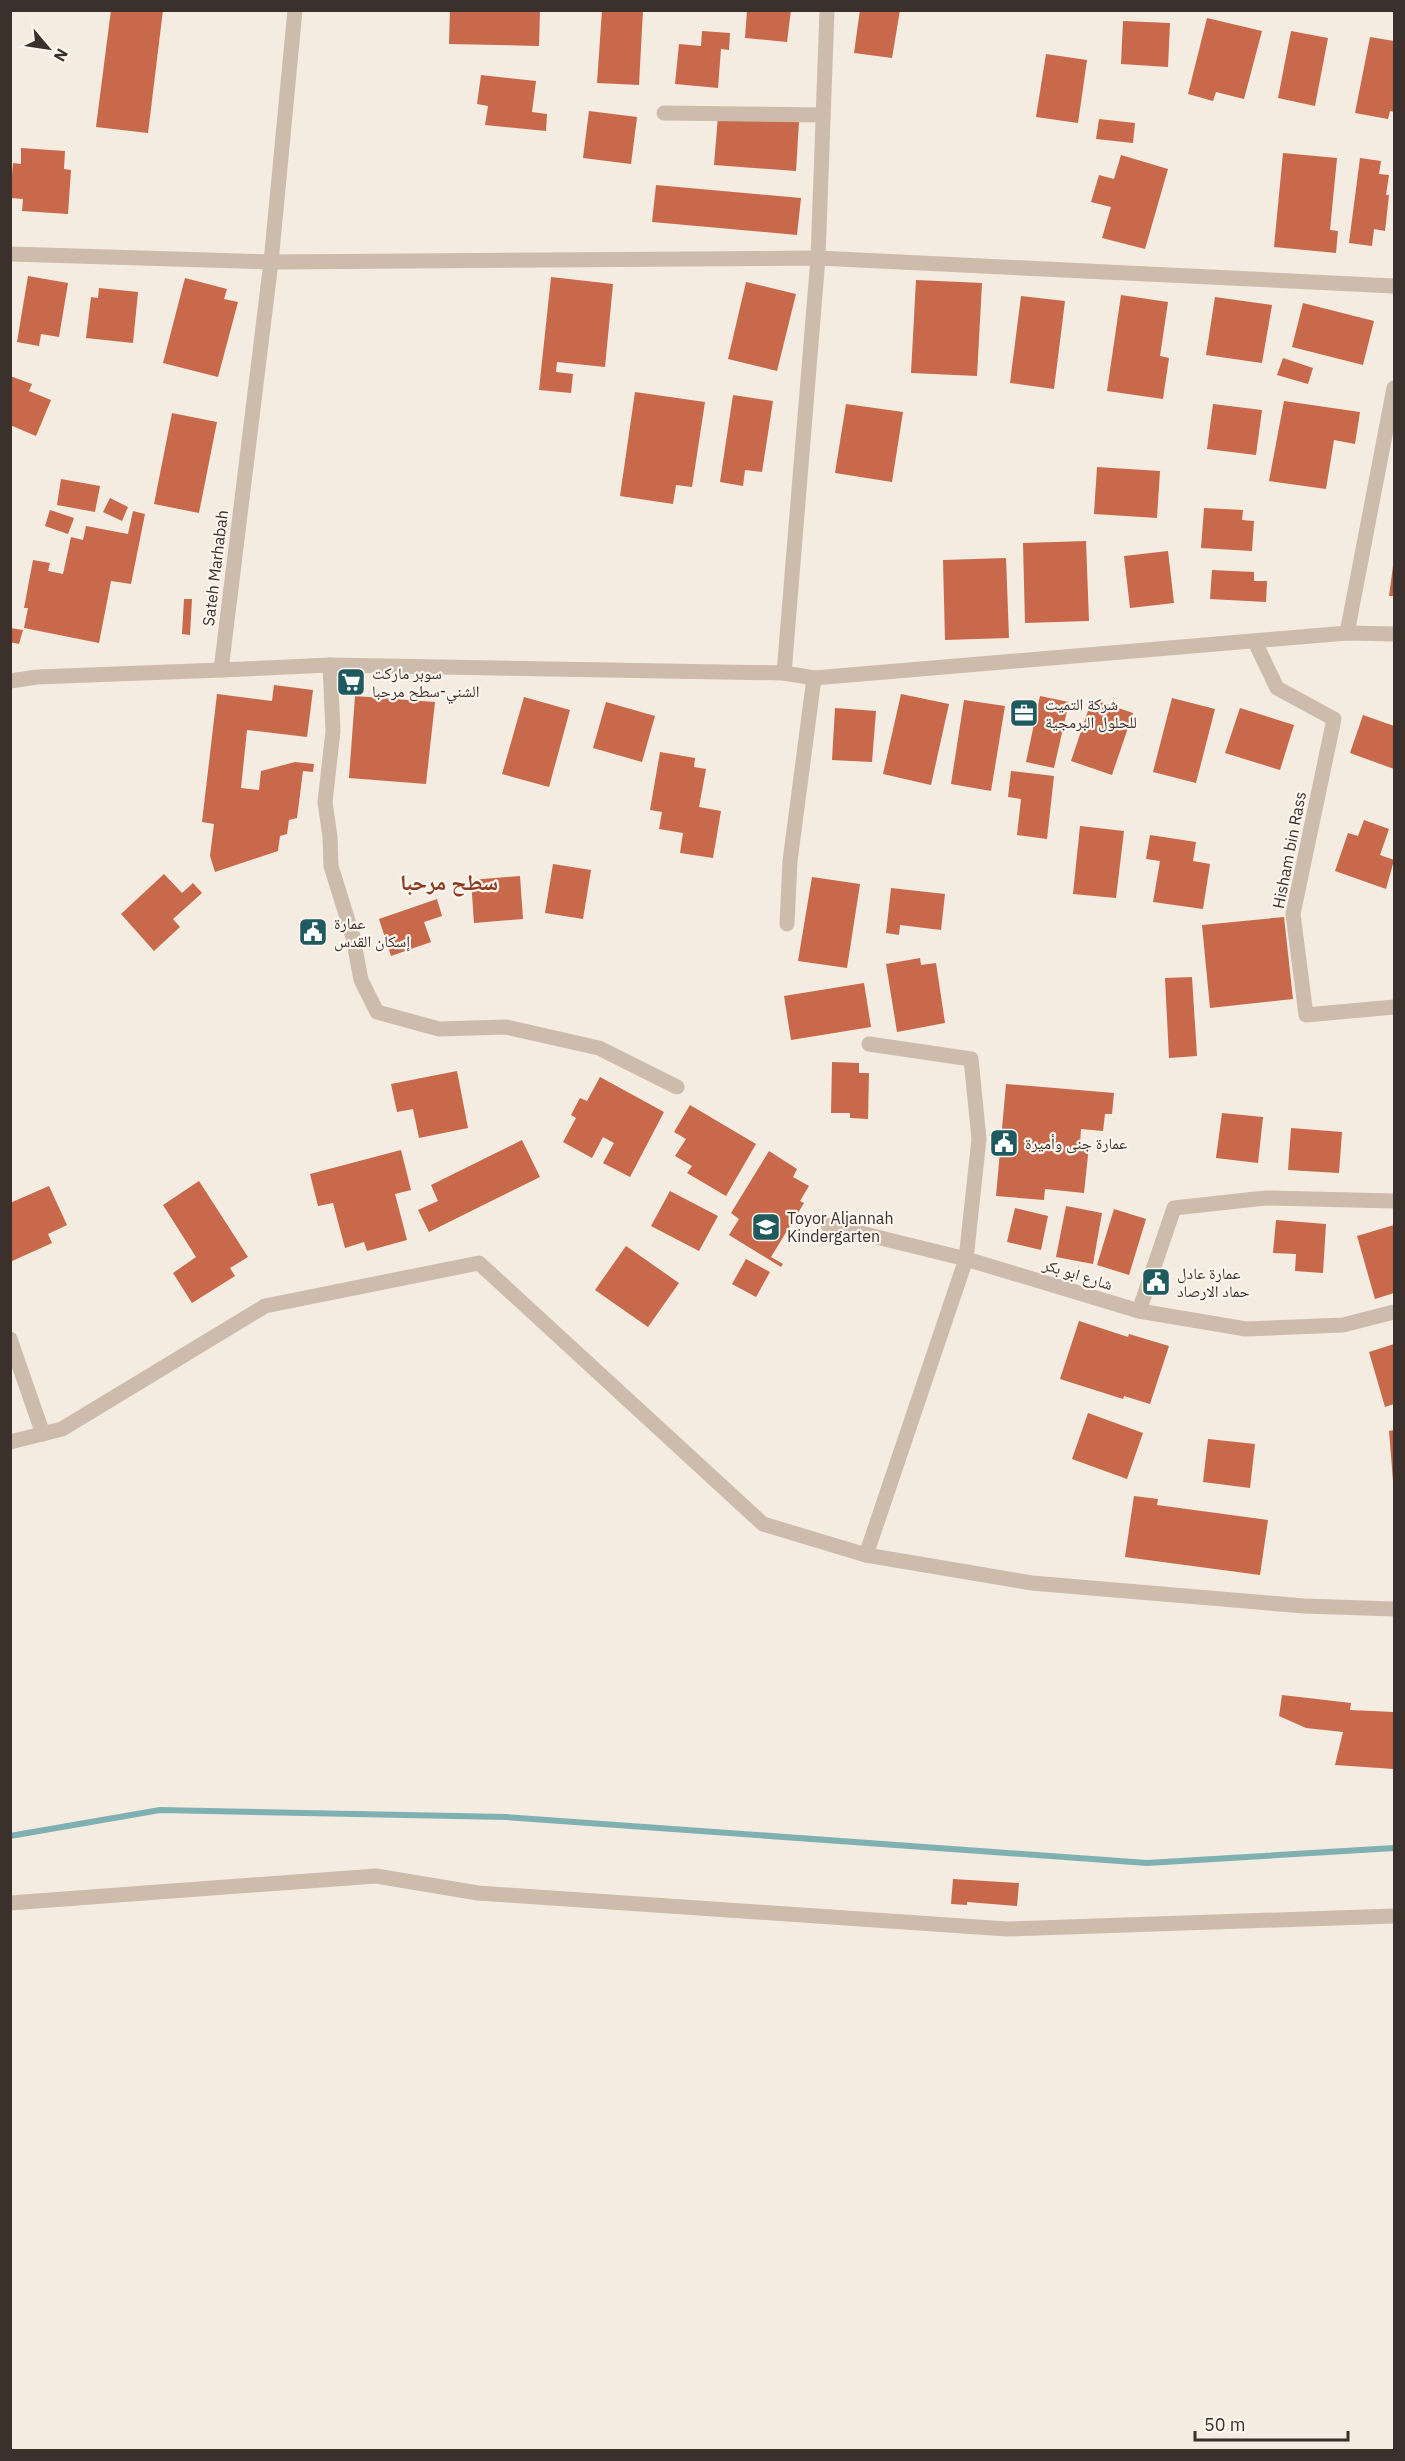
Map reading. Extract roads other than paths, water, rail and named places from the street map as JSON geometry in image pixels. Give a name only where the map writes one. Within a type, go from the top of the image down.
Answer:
[{"type":"street","name":"Sateh Marhabah","points":[[220,670],[271,262],[295,10]]},
{"type":"street","points":[[784,673],[818,258],[827,10]]},
{"type":"street","points":[[664,113],[823,115]]},
{"type":"street","points":[[10,254],[271,262],[818,258],[1395,286]]},
{"type":"street","points":[[1347,633],[1395,388]]},
{"type":"street","points":[[10,681],[37,677],[330,665],[784,673],[814,678],[1347,633],[1395,634]]},
{"type":"street","name":"Hisham bin Rass","points":[[1255,642],[1277,688],[1334,719],[1293,914],[1306,1015],[1395,1007]]},
{"type":"street","points":[[330,665],[333,731],[325,802],[331,866],[353,937],[361,980],[377,1012],[439,1029],[506,1027],[599,1048],[677,1087]]},
{"type":"street","points":[[787,924],[790,861],[814,678]]},
{"type":"street","points":[[866,1555],[966,1259],[979,1139],[971,1059],[869,1044]]},
{"type":"street","points":[[1139,1311],[1174,1208],[1264,1198],[1395,1202]]},
{"type":"street","name":"شارع ابو بكر","points":[[828,1225],[966,1259],[1139,1311],[1246,1329],[1343,1325],[1395,1312]]},
{"type":"street","points":[[10,1442],[62,1429],[265,1306],[479,1263],[763,1524],[866,1555],[1032,1583],[1304,1606],[1395,1609]]},
{"type":"street","points":[[10,1339],[43,1434]]},
{"type":"street","points":[[10,1903],[376,1876],[478,1893],[1007,1929],[1395,1916]]},
{"type":"waterway","points":[[10,1836],[160,1810],[506,1817],[1147,1863],[1394,1848]]},
{"type":"place","name":"سوبر ماركت الشني-سطح مرحبا","points":[[351,682]]},
{"type":"place","name":"شركة التميت للحلول البرمجية","points":[[1024,713]]},
{"type":"place","name":"عمارة إسكان القدس","points":[[313,932]]},
{"type":"place","name":"عمارة جنى وأميرة","points":[[1004,1143]]},
{"type":"place","name":"Toyor Aljannah Kindergarten","points":[[766,1227]]},
{"type":"place","name":"عمارة عادل حماد الارصاد","points":[[1156,1282]]},
{"type":"district","name":"سطح مرحبا","points":[[449,882]]}]
